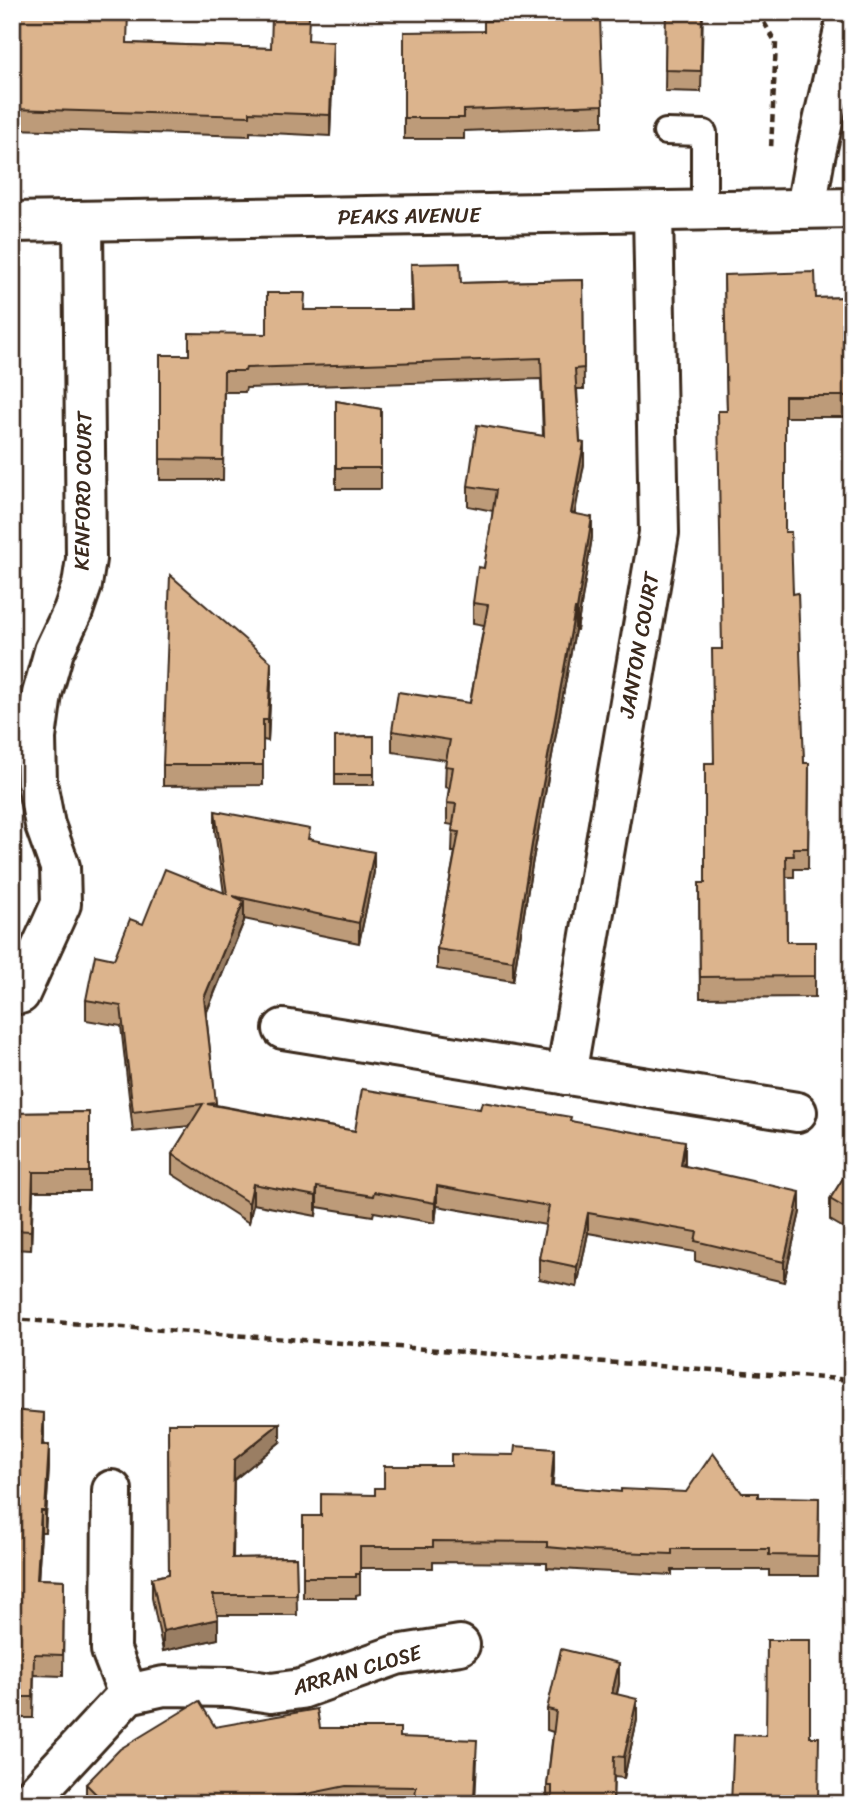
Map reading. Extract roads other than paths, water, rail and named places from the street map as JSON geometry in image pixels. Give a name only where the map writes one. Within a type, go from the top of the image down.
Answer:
[{"type":"street","points":[[788,209],[815,157],[848,12]]},
{"type":"street","name":"PEAKS AVENUE","points":[[12,222],[852,208]]},
{"type":"street","name":"JANTON COURT","points":[[566,1074],[659,533],[653,212]]},
{"type":"street","name":"KENFORD COURT","points":[[20,994],[61,904],[60,867],[45,825],[37,782],[36,738],[42,694],[54,651],[78,598],[86,559],[83,221]]},
{"type":"street","points":[[283,1028],[797,1112]]},
{"type":"street","points":[[26,1804],[128,1694],[111,1650],[112,1490]]},
{"type":"street","name":"ARRAN CLOSE","points":[[128,1694],[164,1686],[231,1687],[271,1693],[301,1689],[396,1655],[460,1645]]},
{"type":"street","points":[[12,1800],[18,1804]]},
{"type":"lane","points":[[666,132],[704,132],[704,211]]}]
